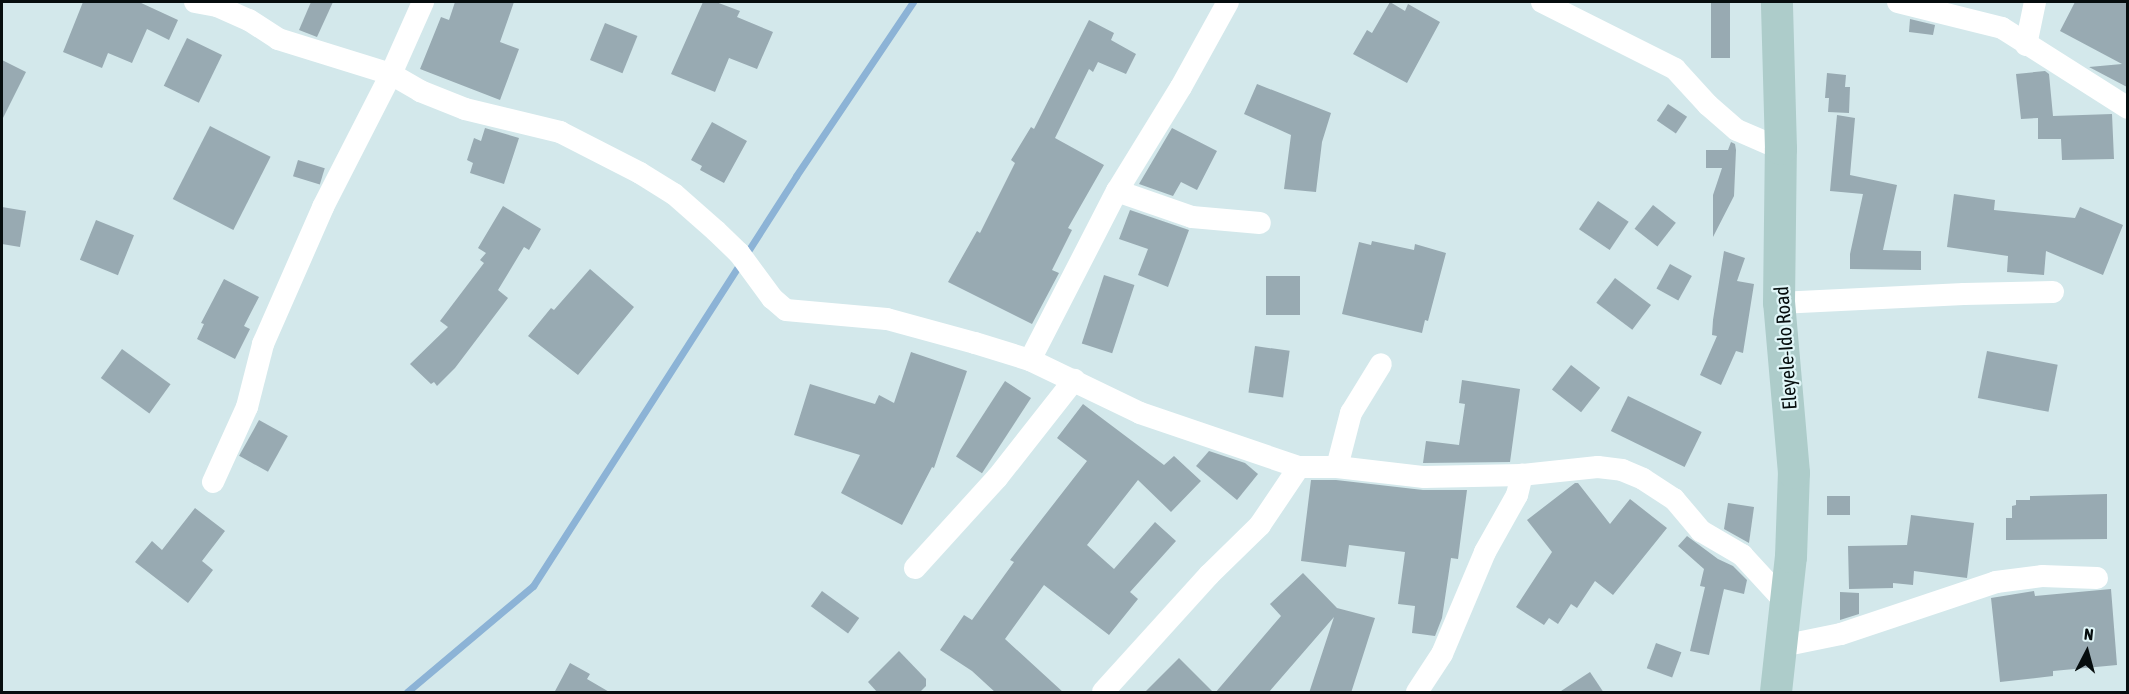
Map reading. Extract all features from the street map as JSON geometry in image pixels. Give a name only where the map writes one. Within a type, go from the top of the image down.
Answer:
[{"type":"main road","name":"Eleyele-Ido Road","points":[[1776,693],[1787,604],[1794,473],[1779,303],[1781,149],[1777,2]]},
{"type":"street","points":[[195,2],[217,6],[249,20],[278,39],[391,74],[420,92],[465,110],[560,132],[640,172],[674,194],[717,231],[739,253],[772,298],[786,310],[887,319],[929,328],[1030,360],[1140,412],[1299,467],[1337,467],[1424,477],[1522,475],[1598,467],[1622,470],[1643,479],[1674,499],[1701,531],[1742,555],[1787,604]]},
{"type":"street","points":[[213,482],[247,407],[263,344],[323,207],[391,74],[423,2]]},
{"type":"street","points":[[1030,360],[1117,191],[1181,87],[1228,2]]},
{"type":"street","points":[[1542,2],[1676,69],[1708,105],[1737,130],[1781,149]]},
{"type":"street","points":[[1898,2],[2002,28],[2127,108]]},
{"type":"street","points":[[2026,45],[2036,2]]},
{"type":"street","points":[[1117,191],[1192,217],[1260,223]]},
{"type":"street","points":[[1779,303],[2054,292]]},
{"type":"street","points":[[1337,467],[1351,413],[1381,364]]},
{"type":"street","points":[[915,568],[997,478],[1074,380]]},
{"type":"street","points":[[1103,693],[1209,575],[1260,525],[1299,467]]},
{"type":"street","points":[[1417,693],[1442,654],[1485,552],[1517,495],[1522,475]]},
{"type":"street","points":[[1782,646],[1841,634],[1996,582],[2042,576],[2097,578]]},
{"type":"building","points":[[83,2],[139,2],[178,20],[169,40],[147,29],[132,63],[108,53],[102,68],[63,52]]},
{"type":"building","points":[[311,2],[333,2],[317,37],[299,30]]},
{"type":"building","points":[[455,2],[514,2],[500,42],[519,49],[500,100],[420,69],[441,17],[449,20]]},
{"type":"building","points":[[703,2],[716,2],[740,11],[737,17],[773,32],[757,69],[729,58],[715,92],[671,74]]},
{"type":"building","points":[[1390,2],[1405,11],[1408,4],[1440,22],[1407,83],[1353,54],[1367,30],[1372,33]]},
{"type":"building","points":[[1711,2],[1730,2],[1730,58],[1711,58]]},
{"type":"building","points":[[2075,2],[2127,2],[2127,87],[2089,67],[2122,64],[2060,31]]},
{"type":"building","points":[[1910,19],[1935,25],[1933,35],[1909,32]]},
{"type":"building","points":[[1089,20],[1114,33],[1111,40],[1136,54],[1126,74],[1098,62],[1093,72],[1089,69],[1055,138],[1104,165],[1068,228],[1072,230],[1052,270],[1059,273],[1032,324],[948,282],[977,231],[980,233],[1015,163],[1011,160],[1031,127],[1034,129]]},
{"type":"building","points":[[605,23],[637,36],[622,73],[590,60]]},
{"type":"building","points":[[187,38],[222,55],[199,103],[164,86]]},
{"type":"building","points":[[2,60],[26,72],[2,120]]},
{"type":"building","points":[[2045,71],[2049,74],[2053,116],[2112,114],[2114,159],[2062,160],[2061,139],[2038,139],[2038,118],[2021,119],[2016,74]]},
{"type":"building","points":[[1827,73],[1846,75],[1845,87],[1850,87],[1849,113],[1828,112],[1829,98],[1825,98]]},
{"type":"building","points":[[1257,84],[1331,113],[1322,142],[1316,192],[1284,189],[1291,135],[1244,114]]},
{"type":"building","points":[[1668,104],[1687,117],[1676,133],[1657,121]]},
{"type":"building","points":[[1837,115],[1855,118],[1850,175],[1897,185],[1883,250],[1921,251],[1921,270],[1850,269],[1850,254],[1863,194],[1830,191]]},
{"type":"building","points":[[712,122],[747,141],[724,183],[700,170],[702,166],[691,160]]},
{"type":"building","points":[[210,126],[271,157],[233,230],[173,199]]},
{"type":"building","points":[[485,128],[519,138],[504,184],[470,173],[473,163],[467,160],[474,138],[481,141]]},
{"type":"building","points":[[1172,128],[1217,151],[1197,190],[1181,182],[1173,196],[1139,184]]},
{"type":"building","points":[[1731,142],[1735,144],[1736,150],[1734,196],[1713,237],[1713,195],[1722,168],[1706,168],[1706,150],[1728,150]]},
{"type":"building","points":[[298,160],[325,168],[320,184],[293,176]]},
{"type":"building","points":[[1954,194],[1995,200],[1994,210],[2075,218],[2080,207],[2123,225],[2103,275],[2046,251],[2044,275],[2007,272],[2008,256],[1947,247]]},
{"type":"building","points":[[1598,201],[1629,222],[1610,250],[1579,229]]},
{"type":"building","points":[[1653,205],[1676,223],[1657,246],[1635,229]]},
{"type":"building","points":[[503,206],[541,229],[529,250],[524,247],[498,290],[508,298],[455,368],[437,386],[434,382],[431,384],[410,364],[448,327],[440,321],[484,263],[480,260],[486,253],[478,248]]},
{"type":"building","points":[[2,207],[26,211],[20,247],[2,244]]},
{"type":"building","points":[[1130,210],[1189,230],[1168,287],[1138,275],[1148,249],[1119,239]]},
{"type":"building","points":[[96,220],[134,235],[118,275],[80,260]]},
{"type":"building","points":[[1372,241],[1414,250],[1415,244],[1446,253],[1428,321],[1425,320],[1422,333],[1342,314],[1359,242],[1371,245]]},
{"type":"building","points":[[1724,251],[1745,258],[1737,281],[1754,284],[1743,353],[1736,351],[1721,385],[1700,375],[1717,336],[1712,335],[1713,320]]},
{"type":"building","points":[[1670,264],[1692,276],[1678,301],[1656,288]]},
{"type":"building","points":[[590,269],[634,307],[578,375],[528,336],[551,308],[554,310]]},
{"type":"building","points":[[1104,275],[1134,285],[1112,353],[1082,343]]},
{"type":"building","points":[[1266,276],[1300,276],[1300,315],[1266,315]]},
{"type":"building","points":[[1615,278],[1651,305],[1632,330],[1596,303]]},
{"type":"building","points":[[224,279],[259,297],[244,326],[250,329],[235,359],[197,339],[204,324],[201,323]]},
{"type":"building","points":[[1255,346],[1290,351],[1283,397],[1248,393]]},
{"type":"building","points":[[122,349],[171,384],[149,413],[101,378]]},
{"type":"building","points":[[1987,351],[2058,365],[2049,412],[1978,398]]},
{"type":"building","points":[[911,352],[967,371],[934,468],[932,467],[902,525],[841,493],[860,455],[794,435],[810,384],[875,404],[879,395],[894,403]]},
{"type":"building","points":[[1571,365],[1600,388],[1581,412],[1552,389]]},
{"type":"building","points":[[1462,380],[1520,389],[1510,462],[1423,463],[1426,441],[1459,445],[1465,404],[1459,403]]},
{"type":"building","points":[[1005,381],[1031,398],[982,473],[956,456]]},
{"type":"building","points":[[1628,396],[1702,432],[1685,467],[1611,431]]},
{"type":"building","points":[[1083,404],[1164,465],[1174,456],[1201,481],[1171,512],[1138,480],[1087,545],[1114,569],[1155,522],[1176,541],[1130,592],[1138,599],[1109,635],[1044,585],[1005,639],[1064,693],[996,693],[972,671],[940,650],[964,615],[972,620],[1014,562],[1010,560],[1087,461],[1057,438]]},
{"type":"building","points":[[259,420],[288,436],[268,472],[239,456]]},
{"type":"building","points":[[1209,451],[1245,463],[1258,474],[1237,500],[1196,466]]},
{"type":"building","points":[[1311,480],[1336,480],[1423,490],[1467,490],[1458,559],[1451,558],[1442,618],[1435,636],[1412,633],[1415,606],[1398,604],[1405,552],[1349,545],[1346,567],[1301,561]]},
{"type":"building","points":[[1578,483],[1610,524],[1630,499],[1667,528],[1613,595],[1595,581],[1577,608],[1571,604],[1558,624],[1549,618],[1544,625],[1516,607],[1552,552],[1527,520]]},
{"type":"building","points":[[2107,494],[2107,539],[2006,540],[2006,518],[2012,518],[2012,506],[2016,505],[2016,500],[2030,500],[2030,496]]},
{"type":"building","points":[[1827,496],[1850,496],[1850,515],[1827,515]]},
{"type":"building","points":[[1728,503],[1754,507],[1749,543],[1724,529]]},
{"type":"building","points":[[195,508],[225,531],[202,561],[213,570],[188,603],[135,562],[152,541],[162,550]]},
{"type":"building","points":[[1911,515],[1974,523],[1967,578],[1914,571],[1913,585],[1893,583],[1893,588],[1849,589],[1848,546],[1907,545]]},
{"type":"building","points":[[1687,536],[1718,559],[1733,566],[1747,580],[1744,594],[1724,589],[1709,655],[1690,651],[1705,587],[1700,586],[1704,569],[1678,546]]},
{"type":"building","points":[[1303,573],[1337,608],[1375,618],[1351,693],[1309,693],[1334,617],[1268,693],[1215,693],[1281,616],[1270,604]]},
{"type":"building","points":[[2111,589],[2117,665],[2053,671],[2053,676],[2000,682],[1991,598],[2034,591],[2035,596]]},
{"type":"building","points":[[822,591],[859,618],[848,633],[811,606]]},
{"type":"building","points":[[1840,592],[1859,593],[1859,614],[1840,620]]},
{"type":"building","points":[[1656,643],[1681,652],[1672,678],[1647,668]]},
{"type":"building","points":[[899,651],[926,679],[926,686],[919,693],[878,693],[868,682]]},
{"type":"building","points":[[1179,658],[1214,693],[1144,693]]},
{"type":"building","points":[[570,663],[590,674],[587,679],[611,693],[554,693]]},
{"type":"building","points":[[1590,672],[1604,693],[1558,693]]},
{"type":"waterway","points":[[407,692],[533,586],[796,176],[913,2]]}]
